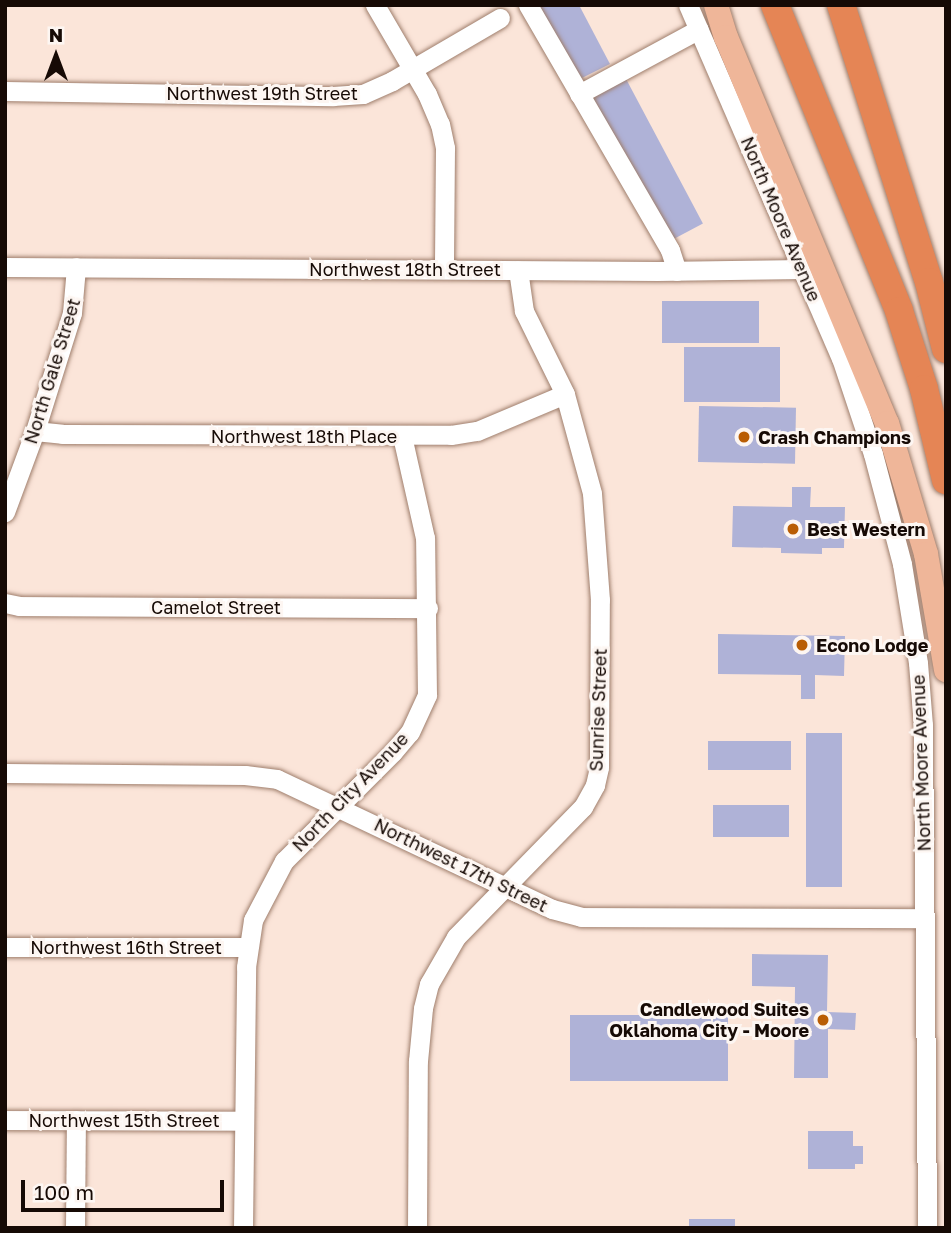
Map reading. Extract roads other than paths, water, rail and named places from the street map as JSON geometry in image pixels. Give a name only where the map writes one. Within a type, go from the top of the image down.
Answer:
[{"type":"highway","points":[[775,5],[899,311],[924,389],[946,480]]},
{"type":"highway","points":[[841,5],[925,269],[946,349]]},
{"type":"main road","points":[[716,5],[726,37],[887,423],[926,554],[946,670]]},
{"type":"street","points":[[375,5],[427,94],[444,136],[444,269]]},
{"type":"street","points":[[528,5],[670,250],[677,271]]},
{"type":"street","name":"North Moore Avenue","points":[[688,5],[804,269],[861,412],[902,564],[918,663],[923,724],[927,1228]]},
{"type":"street","name":"Northwest 19th Street","points":[[11,91],[352,95],[377,89],[500,18]]},
{"type":"street","points":[[579,94],[699,29]]},
{"type":"street","name":"Northwest 18th Street","points":[[5,267],[677,271],[804,269]]},
{"type":"street","name":"North Gale Street","points":[[5,512],[35,431],[76,299],[76,267]]},
{"type":"street","name":"Sunrise Street","points":[[417,1228],[418,1061],[422,1007],[439,962],[456,937],[583,807],[595,785],[600,767],[600,600],[596,531],[583,449],[565,394],[524,311],[518,270]]},
{"type":"street","name":"Northwest 18th Place","points":[[35,431],[62,434],[451,435],[477,431],[565,394]]},
{"type":"street","name":"North City Avenue","points":[[243,1228],[246,947],[253,920],[270,883],[303,838],[394,752],[410,732],[422,711],[427,695],[428,608],[425,538],[402,436]]},
{"type":"street","name":"Camelot Street","points":[[5,603],[19,606],[428,608]]},
{"type":"street","name":"Northwest 17th Street","points":[[5,773],[245,775],[278,779],[552,909],[581,917],[925,918]]},
{"type":"street","name":"Northwest 16th Street","points":[[5,947],[246,947]]},
{"type":"street","name":"Northwest 15th Street","points":[[5,1120],[243,1121]]},
{"type":"street","points":[[75,1228],[76,1120]]},
{"type":"place","name":"Crash Champions","points":[[744,437]]},
{"type":"place","name":"Best Western","points":[[793,529]]},
{"type":"place","name":"Econo Lodge","points":[[802,645]]},
{"type":"place","name":"Candlewood Suites Oklahoma City - Moore","points":[[823,1020]]}]
